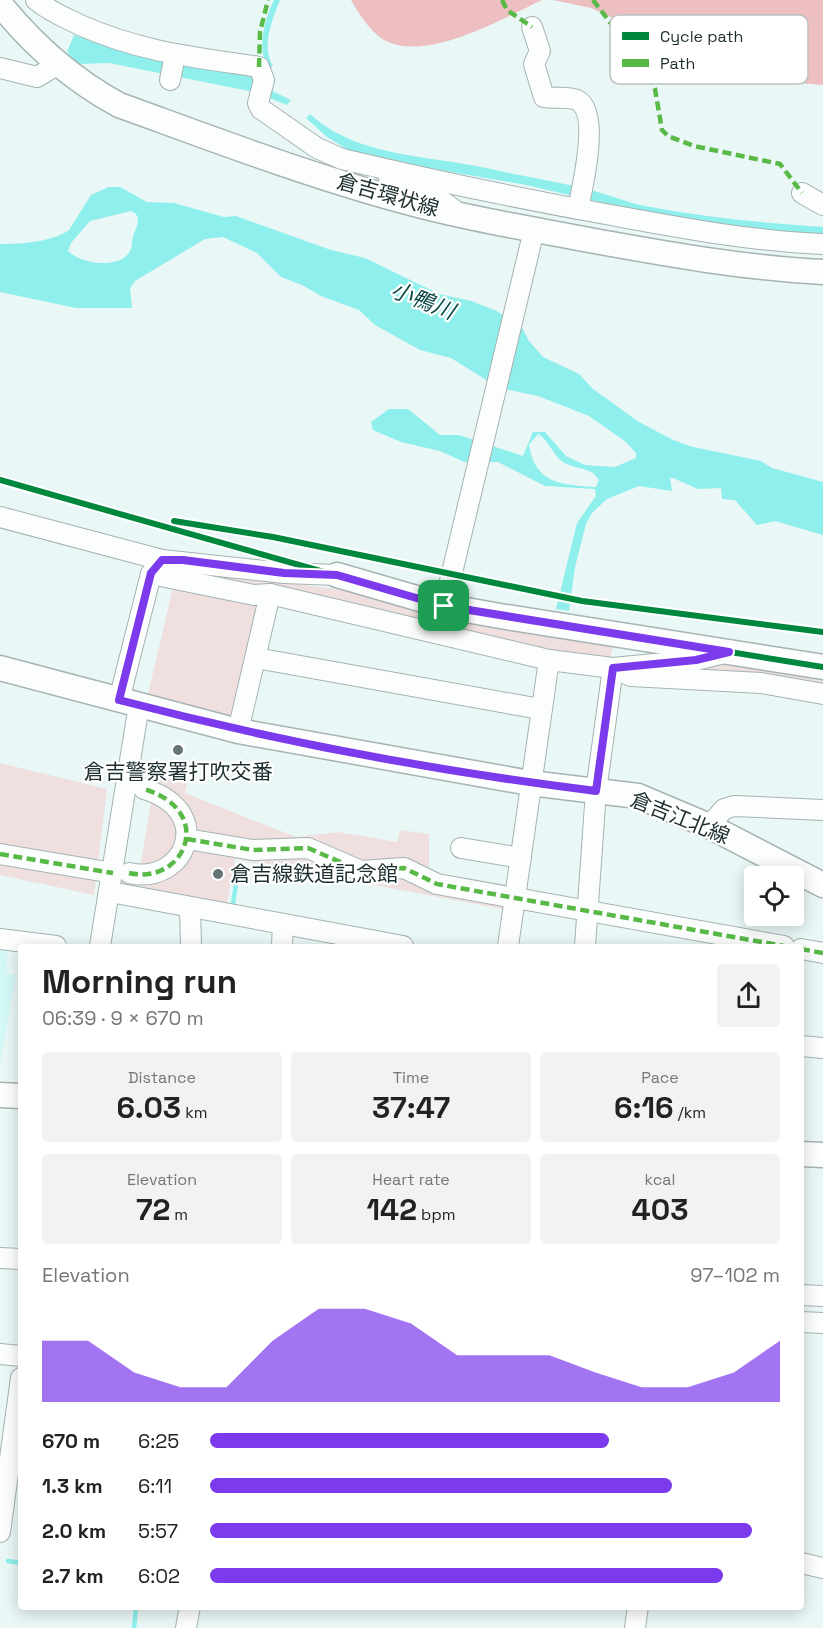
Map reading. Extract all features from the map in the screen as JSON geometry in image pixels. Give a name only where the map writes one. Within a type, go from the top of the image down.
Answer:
[{"type":"main road","name":"倉吉環状線","points":[[0,4],[57,65],[87,87],[119,105],[333,180],[402,201],[533,235],[773,269],[823,272]]},
{"type":"main road","points":[[337,575],[729,652],[823,667]]},
{"type":"main road","name":"倉吉江北線","points":[[0,668],[238,730],[530,783],[638,795],[709,826],[823,885]]},
{"type":"main road","points":[[0,1095],[18,1096]]},
{"type":"main road","points":[[804,1154],[823,1155]]},
{"type":"street","points":[[36,0],[48,10],[120,42],[175,55],[259,67],[264,80],[258,104],[261,109],[317,148],[342,159],[578,209],[761,241],[823,244]]},
{"type":"street","points":[[532,27],[540,51],[534,64],[544,97],[575,99],[582,104],[589,121],[578,209]]},
{"type":"street","points":[[170,80],[175,55]]},
{"type":"street","points":[[0,68],[37,77],[57,65]]},
{"type":"street","points":[[342,159],[347,166],[438,198],[462,215]]},
{"type":"street","points":[[802,193],[823,205]]},
{"type":"street","points":[[447,596],[533,235]]},
{"type":"street","points":[[696,259],[726,252],[823,256]]},
{"type":"street","points":[[0,517],[156,567],[254,595],[270,594],[549,660],[613,668],[696,660],[729,652]]},
{"type":"street","points":[[156,567],[183,560],[284,573],[337,575]]},
{"type":"street","points":[[101,944],[117,879],[129,703],[156,567]]},
{"type":"street","points":[[238,730],[270,594]]},
{"type":"street","points":[[256,658],[540,710]]},
{"type":"street","points":[[508,944],[516,901],[540,710],[549,660]]},
{"type":"street","points":[[613,668],[631,676],[761,683],[823,694]]},
{"type":"street","points":[[585,944],[596,791],[613,668]]},
{"type":"street","points":[[117,879],[160,871],[173,863],[185,848],[186,822],[175,804],[144,789]]},
{"type":"street","points":[[709,826],[724,809],[734,806],[823,810]]},
{"type":"street","points":[[187,839],[253,850],[308,848],[361,871],[404,868],[437,884],[516,901],[772,944]]},
{"type":"street","points":[[461,848],[521,858]]},
{"type":"street","points":[[0,854],[117,879],[190,907],[283,924],[349,941],[381,944]]},
{"type":"street","points":[[190,907],[191,944]]},
{"type":"street","points":[[282,944],[283,924]]},
{"type":"street","points":[[0,939],[40,944]]},
{"type":"street","points":[[804,950],[823,953]]},
{"type":"street","points":[[804,1046],[823,1047]]},
{"type":"street","points":[[0,1258],[18,1259]]},
{"type":"street","points":[[804,1295],[823,1296]]},
{"type":"street","points":[[804,1322],[823,1323]]},
{"type":"street","points":[[0,1354],[18,1356]]},
{"type":"street","points":[[0,1532],[18,1402]]},
{"type":"street","points":[[804,1564],[823,1568]]},
{"type":"street","points":[[186,1628],[189,1610]]},
{"type":"street","points":[[635,1628],[637,1610]]},
{"type":"shaded area","points":[[351,0],[542,0],[466,35],[423,46],[403,46],[386,41],[376,34]]},
{"type":"shaded area","points":[[553,0],[823,0],[823,85],[808,84],[808,15],[610,17],[591,8]]},
{"type":"shaded area","points":[[186,571],[345,590],[412,611],[613,644],[609,664],[561,658],[559,651],[547,648],[545,654]]},
{"type":"shaded area","points":[[174,583],[259,607],[234,716],[148,694]]},
{"type":"shaded area","points":[[732,664],[823,681],[823,690],[632,670]]},
{"type":"shaded area","points":[[0,763],[107,789],[94,895],[0,875]]},
{"type":"shaded area","points":[[156,772],[188,779],[185,793],[296,837],[338,832],[397,842],[400,830],[429,834],[429,871],[511,889],[507,910],[235,859],[226,908],[147,892],[138,880]]},
{"type":"shaded area","points":[[0,947],[8,948],[6,972],[16,975],[0,1064]]},
{"type":"water","points":[[274,0],[280,0],[269,33],[268,50],[273,66],[268,69],[262,43],[267,17]]},
{"type":"water","points":[[74,35],[117,48],[250,74],[268,89],[291,100],[287,105],[254,92],[109,63],[78,64],[67,52]]},
{"type":"water","points":[[310,114],[329,128],[350,139],[396,153],[468,164],[568,185],[636,204],[672,211],[737,220],[823,227],[823,237],[781,235],[634,210],[526,185],[377,159],[345,148],[327,137],[306,118]]},
{"type":"water","name":"小鴨川","points":[[109,187],[120,187],[147,202],[174,203],[224,217],[236,216],[331,250],[365,258],[439,294],[471,301],[497,311],[523,329],[529,341],[543,357],[579,374],[593,389],[639,422],[673,440],[693,447],[761,461],[772,468],[823,482],[823,535],[775,521],[757,525],[735,500],[722,499],[721,488],[698,489],[673,478],[670,478],[672,491],[639,486],[607,499],[592,513],[586,524],[575,567],[569,611],[556,609],[577,523],[596,496],[595,489],[545,486],[498,462],[464,462],[440,451],[401,442],[373,430],[371,422],[389,409],[408,409],[440,435],[459,435],[523,456],[533,432],[545,432],[566,456],[585,465],[615,467],[636,458],[636,453],[626,442],[589,416],[538,396],[499,388],[451,358],[420,350],[375,325],[359,310],[321,296],[281,277],[257,253],[223,237],[205,239],[135,281],[130,288],[132,308],[76,308],[0,292],[0,244],[36,241],[62,234],[69,230],[91,195]],"holes":[[[131,211],[136,214],[138,223],[131,249],[125,257],[118,261],[100,263],[82,259],[68,251],[71,243],[90,221]],[[538,434],[563,462],[589,471],[596,476],[599,480],[596,487],[561,483],[544,475],[537,468],[529,445]]]},
{"type":"waterway","points":[[232,910],[239,865]]},
{"type":"waterway","points":[[8,1561],[18,1563]]},
{"type":"waterway","points":[[134,1628],[136,1610]]},
{"type":"marked path","points":[[259,67],[260,32],[268,0]]},
{"type":"marked path","points":[[502,0],[507,10],[532,27]]},
{"type":"marked path","points":[[593,0],[610,22]]},
{"type":"marked path","points":[[653,84],[662,130],[668,136],[694,146],[780,164],[802,193]]},
{"type":"marked path","points":[[129,873],[149,874],[165,868],[178,858],[185,844],[186,829],[180,813],[167,799],[144,789]]},
{"type":"marked path","points":[[187,839],[253,850],[308,848],[361,871],[404,868],[437,884],[773,944]]},
{"type":"marked path","points":[[0,854],[113,873]]},
{"type":"marked path","points":[[804,950],[823,953]]},
{"type":"cycle path","points":[[0,480],[444,606],[823,667]]},
{"type":"cycle path","points":[[174,521],[273,537],[582,601],[823,632]]},
{"type":"place","name":"倉吉警察署打吹交番","points":[[178,750]]},
{"type":"place","name":"倉吉線鉄道記念館","points":[[218,874]]},
{"type":"route","points":[[162,560],[183,560],[284,573],[337,575],[444,606],[729,652],[696,660],[613,668],[596,791],[530,783],[238,730],[119,700],[151,573],[162,560]]}]
